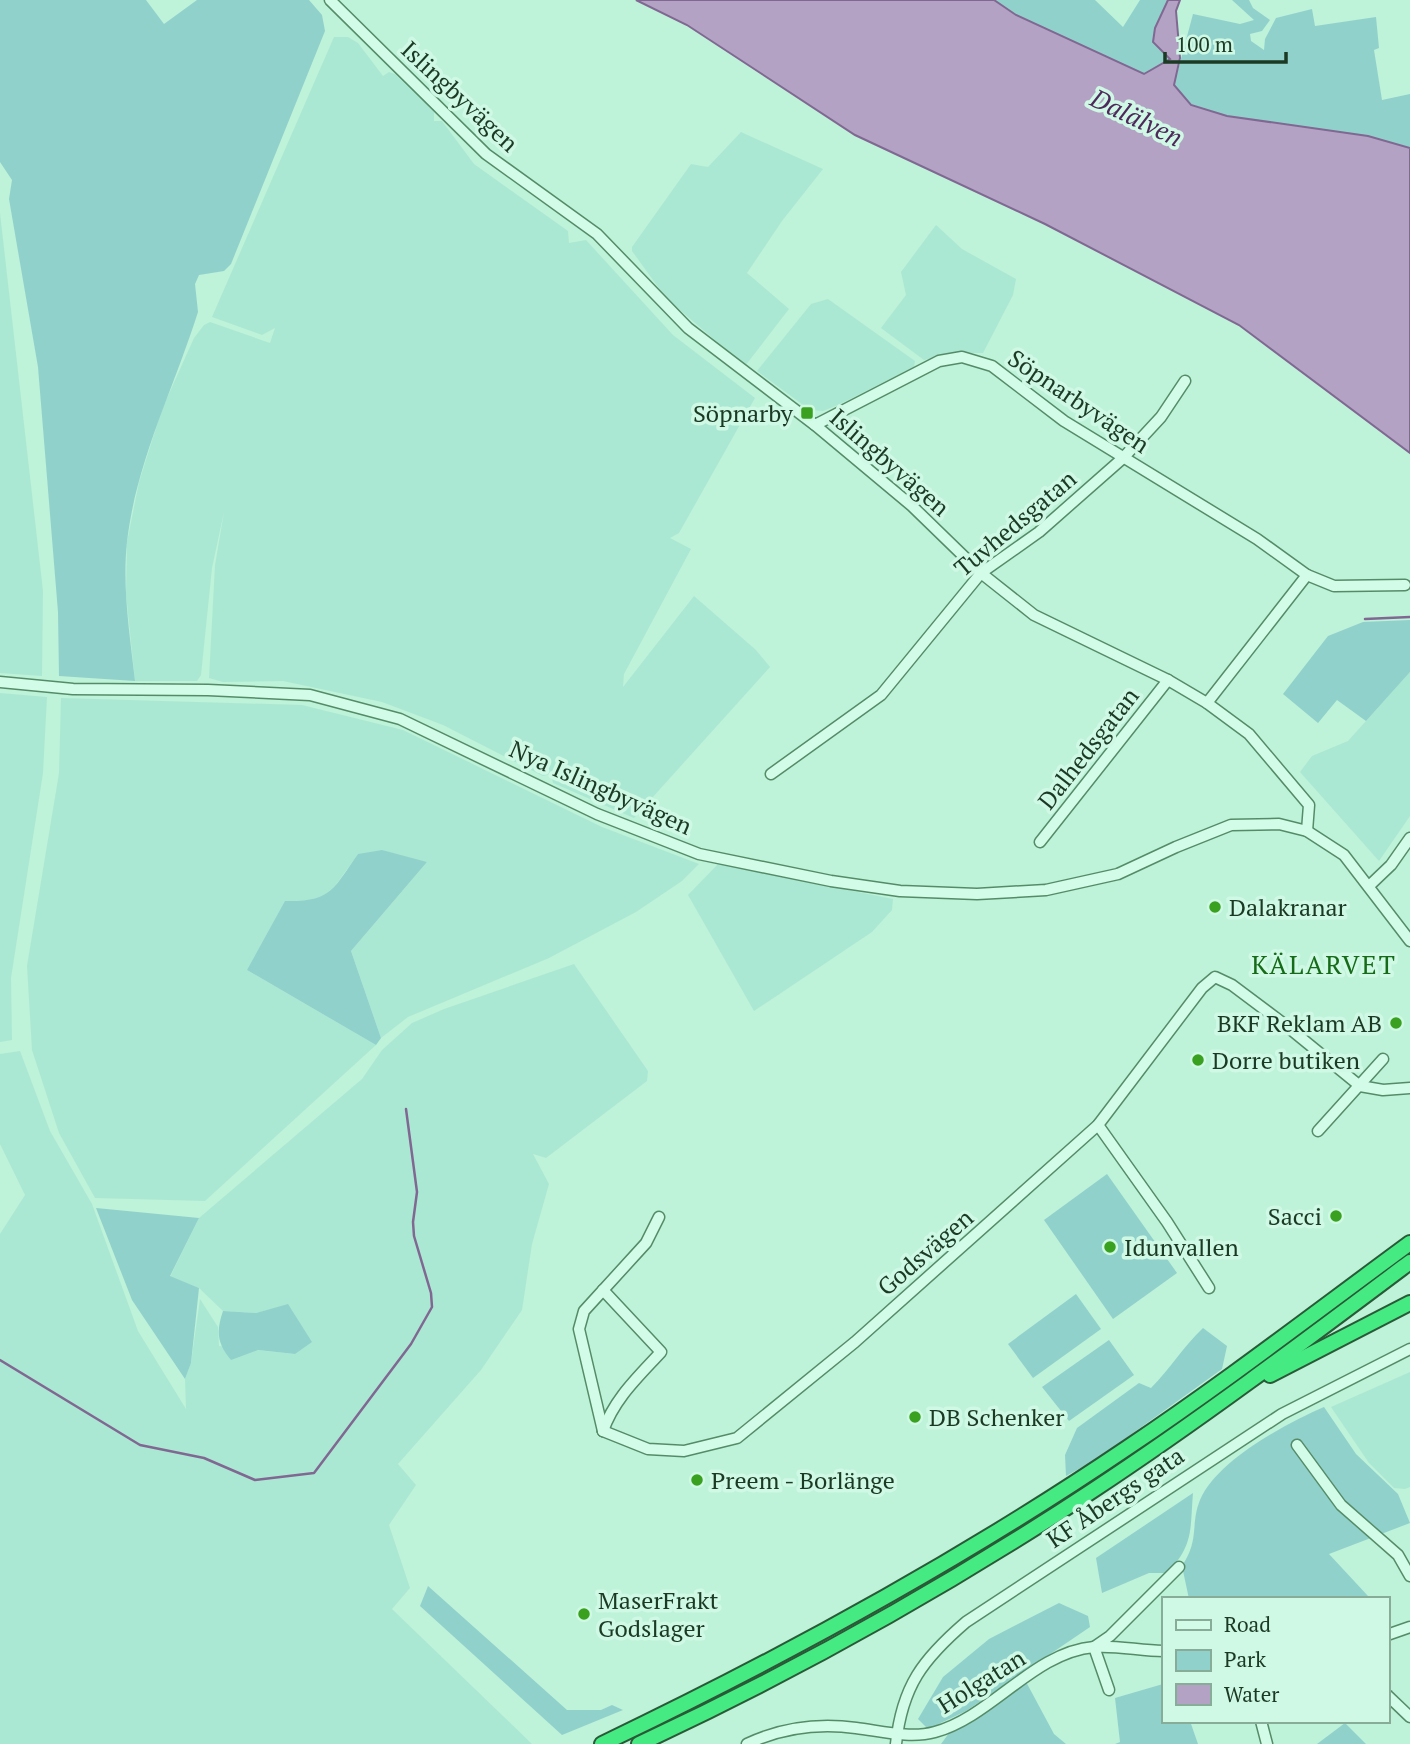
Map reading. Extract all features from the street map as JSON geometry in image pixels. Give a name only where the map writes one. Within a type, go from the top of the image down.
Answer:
[{"type":"highway","points":[[602,1744],[833,1628],[999,1531],[1170,1418],[1410,1243]]},
{"type":"highway","points":[[639,1744],[841,1642],[923,1596],[1091,1492],[1223,1401],[1410,1262]]},
{"type":"highway","points":[[1223,1401],[1410,1303]]},
{"type":"street","name":"Islingbyvägen","points":[[330,0],[486,154],[597,234],[688,328],[815,425],[912,506],[981,573],[1034,615],[1168,680],[1249,734],[1308,805],[1307,831]]},
{"type":"street","name":"Söpnarbyvägen","points":[[815,425],[939,361],[962,356],[992,366],[1064,421],[1257,539],[1307,575],[1334,586],[1405,585]]},
{"type":"street","name":"Tuvhedsgatan","points":[[771,774],[881,695],[981,573],[1039,531],[1123,458],[1161,417],[1185,381]]},
{"type":"street","points":[[1207,704],[1307,575]]},
{"type":"street","name":"Dalhedsgatan","points":[[1040,842],[1168,680]]},
{"type":"street","name":"Nya Islingbyvägen","points":[[0,682],[73,689],[208,690],[310,695],[400,719],[597,814],[699,854],[831,881],[900,891],[977,894],[1046,890],[1118,874],[1176,846],[1231,825],[1279,824],[1307,831]]},
{"type":"street","points":[[1307,831],[1344,855],[1410,941]]},
{"type":"street","points":[[1368,886],[1391,865],[1410,838]]},
{"type":"street","name":"Godsvägen","points":[[603,1432],[648,1448],[684,1451],[737,1438],[865,1334],[1098,1125],[1202,988],[1215,977],[1232,985],[1284,1024],[1360,1086]]},
{"type":"street","points":[[1318,1131],[1383,1059]]},
{"type":"street","points":[[1360,1086],[1383,1090],[1410,1088]]},
{"type":"street","points":[[1098,1125],[1167,1222],[1209,1288]]},
{"type":"street","points":[[603,1432],[579,1329],[584,1311],[646,1243],[659,1217]]},
{"type":"street","points":[[603,1290],[661,1352],[624,1392],[610,1412],[603,1432]]},
{"type":"street","name":"KF Åbergs gata","points":[[896,1739],[906,1697],[921,1666],[966,1622],[1282,1413],[1410,1349]]},
{"type":"street","points":[[1297,1445],[1341,1505],[1398,1555],[1410,1576]]},
{"type":"street","name":"Holgatan","points":[[747,1744],[764,1736],[822,1726],[896,1739],[944,1729],[1042,1667],[1094,1647],[1110,1636],[1179,1567]]},
{"type":"street","points":[[1389,1634],[1410,1627]]},
{"type":"street","points":[[1094,1647],[1109,1690]]},
{"type":"street","name":"Holgatan","points":[[1094,1647],[1162,1651]]},
{"type":"street","points":[[1389,1696],[1408,1710]]},
{"type":"street","points":[[1262,1723],[1267,1744]]},
{"type":"shaded area","points":[[334,37],[348,37],[358,43],[383,76],[389,72],[395,74],[434,112],[434,121],[442,121],[474,164],[568,231],[569,243],[586,240],[673,335],[755,398],[679,533],[670,538],[691,549],[624,674],[623,687],[694,596],[756,650],[770,667],[634,818],[553,783],[551,774],[543,776],[443,725],[382,702],[283,681],[223,682],[209,678],[215,565],[224,512],[212,568],[201,675],[197,681],[135,681],[126,594],[127,542],[139,482],[162,409],[194,338],[204,325],[210,322],[270,343],[275,328],[262,335],[212,317]]},
{"type":"shaded area","points":[[741,132],[823,169],[782,221],[747,273],[789,309],[745,366],[666,298],[632,251],[632,247],[691,164],[708,167]]},
{"type":"shaded area","points":[[0,213],[43,591],[42,676],[0,673]]},
{"type":"shaded area","points":[[936,225],[962,249],[1016,279],[1013,295],[983,353],[957,353],[924,360],[881,328],[906,295],[901,272]]},
{"type":"shaded area","points":[[828,299],[915,361],[914,367],[838,405],[823,411],[810,410],[757,371],[811,304]]},
{"type":"shaded area","points":[[1410,672],[1410,816],[1379,861],[1300,772],[1312,756],[1348,741]]},
{"type":"shaded area","points":[[0,693],[47,697],[43,773],[11,978],[12,1040],[0,1042]]},
{"type":"shaded area","points":[[61,698],[302,705],[403,730],[602,827],[699,864],[682,881],[636,912],[549,958],[408,1017],[381,1038],[351,951],[427,862],[358,854],[330,893],[312,902],[247,970],[376,1045],[205,1201],[95,1198],[59,1133],[32,1050],[27,966],[59,773]]},
{"type":"shaded area","points":[[718,864],[893,899],[892,910],[872,932],[754,1011],[688,895]]},
{"type":"shaded area","points":[[574,964],[648,1071],[647,1081],[546,1158],[533,1154],[549,1184],[532,1244],[522,1310],[481,1370],[398,1464],[416,1485],[389,1525],[410,1588],[392,1609],[532,1744],[0,1744],[0,1234],[25,1195],[0,1144],[0,1054],[20,1051],[50,1131],[92,1204],[138,1331],[186,1409],[185,1379],[191,1363],[200,1299],[218,1327],[219,1346],[295,1354],[288,1305],[256,1313],[223,1311],[199,1288],[170,1277],[199,1218],[362,1079],[382,1050],[412,1023],[444,1009]]},
{"type":"shaded area","points":[[1410,1372],[1410,1487],[1405,1489],[1394,1488],[1369,1463],[1331,1407]]},
{"type":"green space","points":[[0,0],[146,0],[164,24],[197,0],[309,0],[322,15],[325,31],[231,264],[224,271],[199,275],[195,284],[198,312],[147,454],[132,512],[125,577],[135,681],[59,676],[58,612],[38,367],[9,199],[12,180],[0,162]]},
{"type":"green space","points":[[994,0],[1095,0],[1123,27],[1140,0],[1168,0],[1155,28],[1170,59],[1144,74],[1016,15]]},
{"type":"green space","points":[[1232,0],[1249,0],[1253,8],[1270,20],[1262,31],[1250,34],[1251,41],[1264,50],[1265,39],[1276,18],[1312,9],[1315,26],[1376,17],[1379,48],[1374,50],[1382,100],[1410,94],[1410,148],[1368,136],[1227,116],[1191,105],[1174,85],[1193,14],[1240,24],[1254,20]]},
{"type":"green space","points":[[1410,620],[1410,672],[1366,721],[1337,700],[1318,723],[1283,694],[1328,636],[1363,622]]},
{"type":"green space","points":[[382,850],[427,862],[351,951],[381,1038],[376,1045],[247,970],[285,901],[301,901],[322,896],[336,885],[358,854]]},
{"type":"green space","name":"Idunvallen","points":[[1107,1174],[1177,1273],[1113,1319],[1044,1220]]},
{"type":"green space","points":[[96,1208],[199,1218],[170,1276],[199,1288],[191,1363],[185,1379],[132,1300]]},
{"type":"green space","points":[[1076,1294],[1101,1329],[1033,1378],[1008,1344]]},
{"type":"green space","points":[[288,1304],[312,1342],[295,1354],[258,1350],[231,1360],[219,1337],[223,1311],[256,1313]]},
{"type":"green space","points":[[1203,1328],[1227,1346],[1222,1369],[1097,1459],[1066,1476],[1065,1455],[1077,1428],[1139,1383],[1151,1388]]},
{"type":"green space","points":[[1109,1340],[1134,1375],[1069,1421],[1042,1387]]},
{"type":"green space","points":[[1324,1407],[1356,1454],[1398,1494],[1410,1523],[1329,1554],[1368,1596],[1189,1597],[1182,1566],[1191,1548],[1200,1500],[1221,1471],[1237,1457],[1291,1423]]},
{"type":"green space","points":[[1193,1493],[1189,1536],[1182,1554],[1167,1573],[1149,1573],[1102,1593],[1096,1558]]},
{"type":"green space","points":[[428,1586],[567,1710],[601,1710],[612,1705],[623,1710],[562,1735],[420,1606]]},
{"type":"green space","points":[[1059,1603],[1088,1616],[1090,1627],[966,1711],[928,1729],[918,1719],[943,1677],[989,1639]]},
{"type":"green space","points":[[1024,1678],[1054,1734],[1066,1744],[941,1744],[952,1729]]},
{"type":"green space","points":[[1162,1684],[1162,1723],[1191,1723],[1198,1744],[1115,1744],[1120,1742],[1115,1698]]},
{"type":"green space","points":[[1345,1723],[1366,1744],[1317,1744]]},
{"type":"water","name":"Dalälven","points":[[636,0],[994,0],[1016,15],[1144,74],[1170,59],[1153,42],[1155,28],[1168,0],[1180,0],[1176,11],[1180,58],[1174,85],[1191,105],[1227,116],[1368,136],[1410,148],[1410,453],[1239,325],[1045,224],[855,135],[687,25]]},
{"type":"waterway","points":[[1365,619],[1410,617]]},
{"type":"waterway","points":[[0,1360],[140,1445],[204,1458],[255,1480],[314,1473],[411,1344],[432,1307],[431,1293],[414,1236],[417,1192],[406,1109]]},
{"type":"place","name":"Söpnarby","points":[[807,413]]},
{"type":"place","name":"Dalakranar","points":[[1215,907]]},
{"type":"place","name":"BKF Reklam AB","points":[[1396,1023]]},
{"type":"place","name":"Dorre butiken","points":[[1198,1060]]},
{"type":"place","name":"Sacci","points":[[1336,1216]]},
{"type":"place","name":"Idunvallen","points":[[1110,1247]]},
{"type":"place","name":"DB Schenker","points":[[915,1417]]},
{"type":"place","name":"Preem - Borlänge","points":[[697,1480]]},
{"type":"place","name":"MaserFrakt Godslager","points":[[584,1614]]},
{"type":"district","name":"KÄLARVET","points":[[1324,964]]}]
